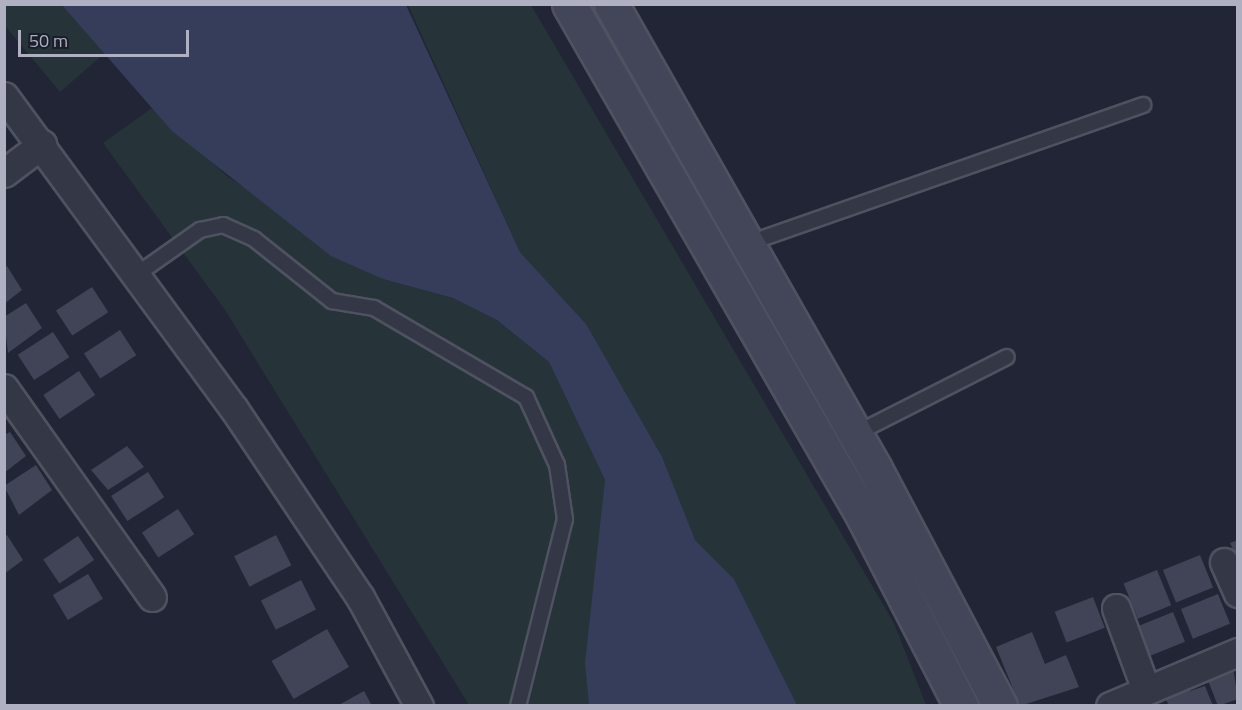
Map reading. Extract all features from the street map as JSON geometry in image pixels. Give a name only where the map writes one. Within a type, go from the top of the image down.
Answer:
[{"type":"street","points":[[569,4],[863,516],[961,705]]},
{"type":"street","points":[[611,4],[744,244],[855,434],[1000,705]]},
{"type":"street","points":[[4,96],[139,273],[360,597],[419,705]]},
{"type":"street","points":[[4,172],[42,144]]},
{"type":"street","points":[[4,388],[152,597]]},
{"type":"street","points":[[1224,562],[1238,593]]},
{"type":"street","points":[[1116,608],[1146,690]]},
{"type":"street","points":[[1110,705],[1238,651]]},
{"type":"lane","points":[[744,244],[1143,105]]},
{"type":"lane","points":[[139,273],[200,230],[223,225],[254,239],[332,301],[374,308],[526,397],[557,465],[565,519],[518,705]]},
{"type":"lane","points":[[855,434],[1007,357]]},
{"type":"shaded area","points":[[4,5],[75,5],[105,53],[60,92],[5,26]]},
{"type":"shaded area","points":[[408,5],[531,5],[894,623],[926,705],[797,705],[734,579],[695,540],[586,324],[520,252]]},
{"type":"shaded area","points":[[152,108],[227,176],[383,279],[453,298],[497,320],[549,362],[605,480],[590,705],[469,705],[225,310],[103,143]]},
{"type":"water","points":[[62,5],[406,5],[520,252],[586,324],[662,457],[695,540],[734,579],[797,705],[589,705],[585,663],[605,480],[549,362],[497,320],[453,298],[383,279],[331,256],[172,131]]},
{"type":"building","points":[[7,266],[22,290],[4,304],[4,267]]},
{"type":"building","points":[[92,287],[108,312],[72,336],[56,310]]},
{"type":"building","points":[[26,303],[42,328],[8,353],[4,317]]},
{"type":"building","points":[[120,330],[136,355],[100,379],[84,353]]},
{"type":"building","points":[[53,332],[69,357],[34,380],[18,355]]},
{"type":"building","points":[[79,371],[95,395],[60,419],[43,395]]},
{"type":"building","points":[[10,432],[26,456],[4,473],[4,435]]},
{"type":"building","points":[[127,446],[144,467],[108,490],[91,470]]},
{"type":"building","points":[[36,465],[52,490],[19,515],[4,486]]},
{"type":"building","points":[[148,472],[164,497],[127,521],[111,496]]},
{"type":"building","points":[[178,509],[194,534],[158,558],[142,532]]},
{"type":"building","points":[[7,535],[23,560],[4,574],[4,537]]},
{"type":"building","points":[[276,535],[291,565],[250,587],[234,556]]},
{"type":"building","points":[[78,536],[94,560],[59,584],[43,559]]},
{"type":"building","points":[[1238,540],[1238,560],[1230,543]]},
{"type":"building","points":[[1200,555],[1213,587],[1176,602],[1163,570]]},
{"type":"building","points":[[1157,570],[1171,605],[1138,619],[1124,583]]},
{"type":"building","points":[[88,574],[103,599],[68,620],[53,595]]},
{"type":"building","points":[[301,580],[316,609],[276,630],[261,600]]},
{"type":"building","points":[[1218,594],[1230,624],[1193,639],[1181,609]]},
{"type":"building","points":[[1093,597],[1105,628],[1067,643],[1055,612]]},
{"type":"building","points":[[1173,612],[1185,642],[1148,657],[1136,627]]},
{"type":"building","points":[[327,629],[349,667],[294,699],[272,661]]},
{"type":"building","points":[[1032,632],[1045,664],[1066,655],[1079,687],[1020,706],[996,647]]},
{"type":"building","points":[[1233,667],[1238,699],[1218,706],[1207,678]]},
{"type":"building","points":[[1188,685],[1190,691],[1205,686],[1213,706],[1169,706],[1164,695]]},
{"type":"building","points":[[364,691],[372,706],[337,706]]}]
